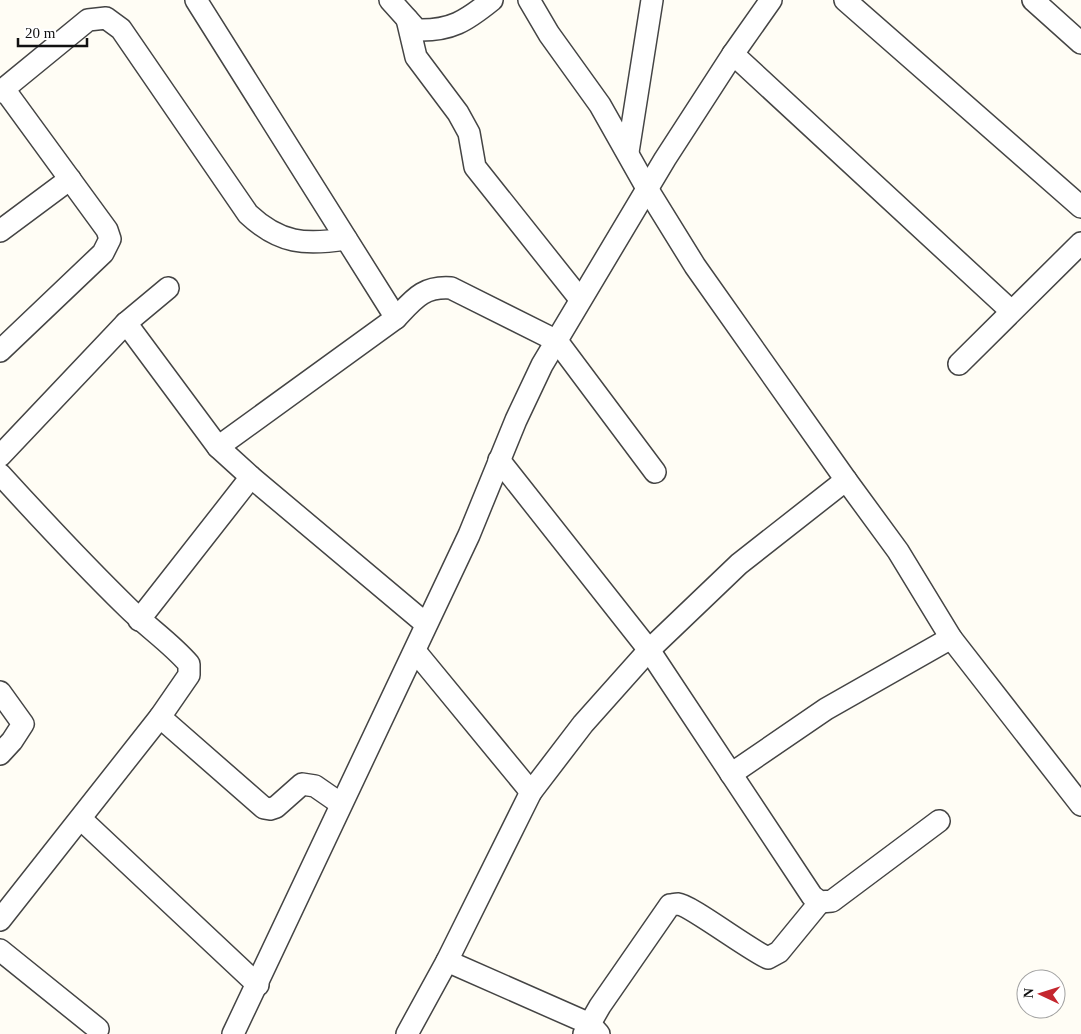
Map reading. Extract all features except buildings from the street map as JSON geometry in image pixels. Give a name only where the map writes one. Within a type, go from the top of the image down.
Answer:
[{"type":"street","points":[[196,0],[396,318]]},
{"type":"street","points":[[390,0],[417,30],[445,29],[458,25],[492,0]]},
{"type":"street","points":[[528,0],[549,34],[600,105],[648,190],[695,266],[898,551],[951,638],[1077,793]]},
{"type":"street","points":[[628,152],[652,0]]},
{"type":"street","points":[[234,1034],[469,534],[499,460],[542,365],[580,299],[733,54],[771,0]]},
{"type":"street","points":[[845,0],[1081,207]]},
{"type":"street","points":[[1033,0],[1081,44]]},
{"type":"street","points":[[0,351],[108,246],[110,239],[107,230],[2,90],[88,20],[106,18],[121,29],[248,214],[257,223],[298,242],[313,243],[346,239]]},
{"type":"street","points":[[407,20],[416,57],[458,113],[470,133],[475,167],[580,299]]},
{"type":"street","points":[[733,54],[1010,310]]},
{"type":"street","points":[[0,231],[70,179]]},
{"type":"street","points":[[959,364],[1010,310],[1081,243]]},
{"type":"street","points":[[218,447],[396,318],[426,291],[436,287],[451,288],[557,341],[655,472]]},
{"type":"street","points":[[0,456],[126,323],[168,288]]},
{"type":"street","points":[[126,323],[218,447],[426,624]]},
{"type":"street","points":[[499,460],[649,650],[812,896],[820,902],[832,901],[939,821]]},
{"type":"street","points":[[0,474],[87,568],[139,620],[189,664],[189,675],[160,716],[82,819],[0,920]]},
{"type":"street","points":[[139,620],[251,477]]},
{"type":"street","points":[[407,1034],[448,961],[531,792],[583,724],[649,650],[739,564],[846,480]]},
{"type":"street","points":[[731,774],[826,709],[951,638]]},
{"type":"street","points":[[415,651],[531,792]]},
{"type":"street","points":[[0,692],[23,724],[12,741],[0,754]]},
{"type":"street","points":[[160,716],[264,808],[276,807],[302,784],[315,786],[341,804]]},
{"type":"street","points":[[82,819],[258,985]]},
{"type":"street","points":[[448,961],[591,1031],[600,1006],[670,905],[678,904],[768,958],[779,952],[820,902]]},
{"type":"street","points":[[0,950],[98,1029]]}]
